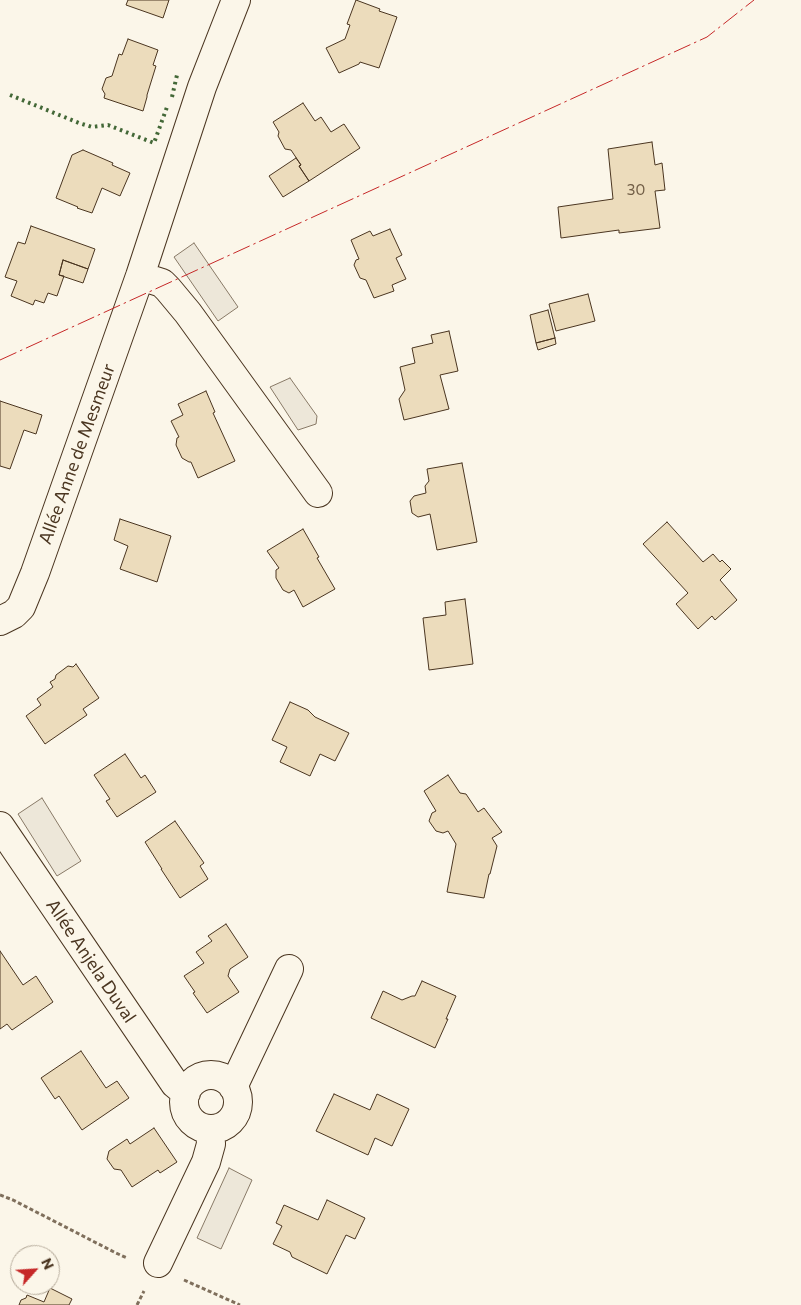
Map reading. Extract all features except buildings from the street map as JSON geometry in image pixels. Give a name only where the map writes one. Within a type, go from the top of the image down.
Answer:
[{"type":"street","name":"Allée Anne de Mesmeur","points":[[0,621],[21,608],[26,597],[140,276],[202,88],[236,0]]},
{"type":"street","points":[[140,276],[162,283],[188,313],[318,493]]},
{"type":"street","name":"Allée Anjela Duval","points":[[0,826],[175,1084],[186,1093]]},
{"type":"street","points":[[233,1087],[289,969]]},
{"type":"street","points":[[210,1076],[219,1077],[233,1087],[238,1103],[236,1112],[226,1125],[210,1129],[202,1128],[190,1119],[186,1112],[186,1093],[194,1082],[210,1076]]},
{"type":"street","points":[[145,1261],[206,1162],[210,1153],[210,1129]]},
{"type":"path","points":[[0,1196],[13,1200],[116,1253],[145,1261]]},
{"type":"path","points":[[182,1279],[240,1305]]},
{"type":"shaded area","points":[[194,243],[238,307],[218,321],[174,257]]},
{"type":"shaded area","points":[[290,378],[317,416],[316,424],[298,430],[270,387]]},
{"type":"shaded area","points":[[42,798],[81,861],[57,876],[18,814]]},
{"type":"shaded area","points":[[229,1168],[252,1180],[221,1249],[197,1238]]},
{"type":"hedge","points":[[172,97],[177,75]]},
{"type":"hedge","points":[[10,95],[79,123],[92,127],[108,125],[154,143],[167,107]]},
{"type":"power","points":[[0,360],[707,37],[754,0]]}]
